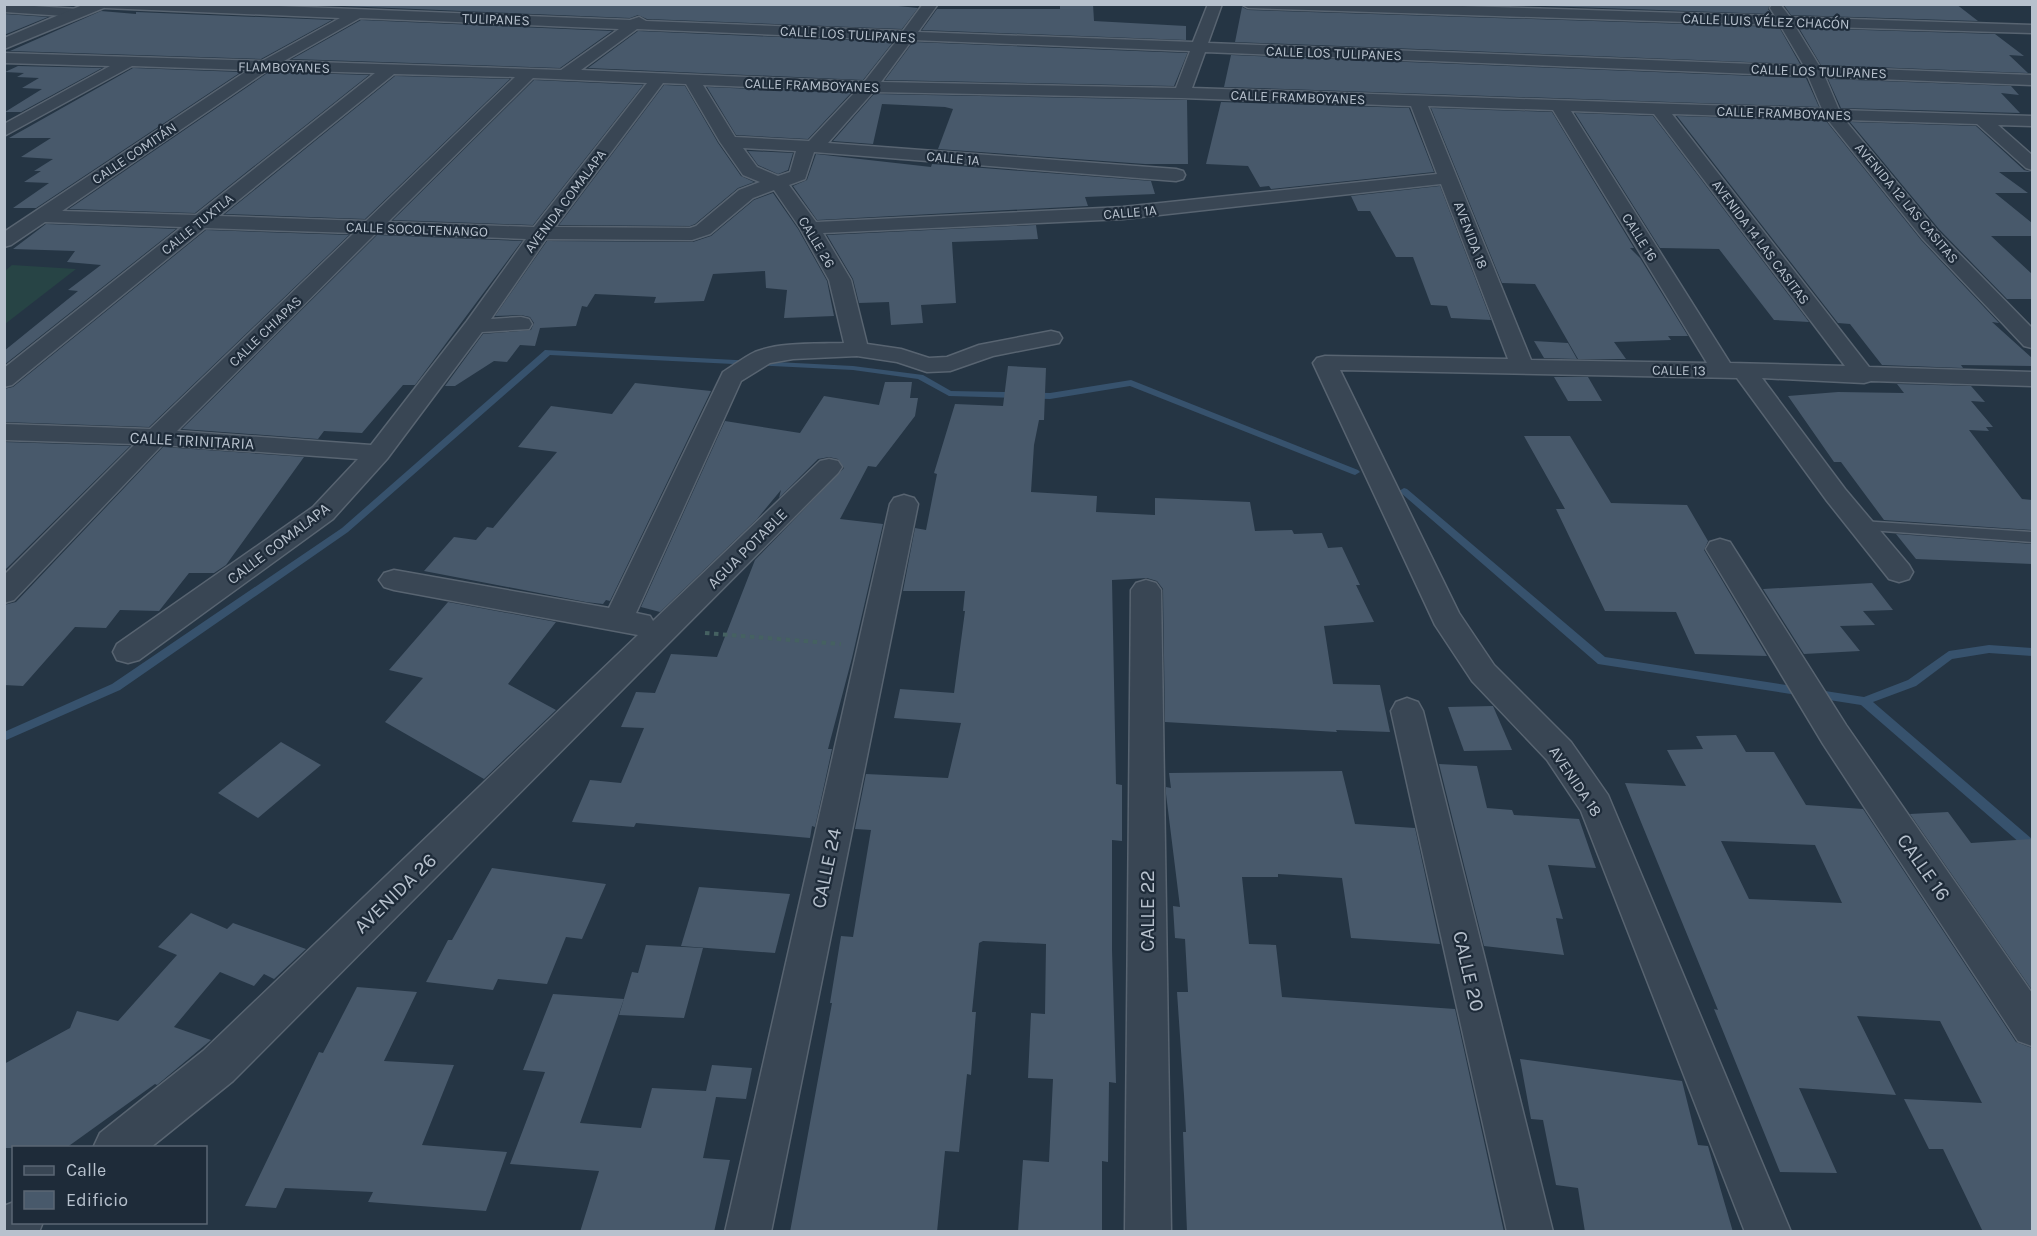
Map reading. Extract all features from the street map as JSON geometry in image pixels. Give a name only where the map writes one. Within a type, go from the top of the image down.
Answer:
[{"type":"street","points":[[4,44],[100,4]]},
{"type":"street","name":"TULIPANES","points":[[105,4],[634,24]]},
{"type":"street","name":"CALLE COMITÁN","points":[[4,241],[264,66],[374,4]]},
{"type":"street","points":[[814,147],[869,87],[931,4]]},
{"type":"street","points":[[1182,93],[1215,4]]},
{"type":"street","name":"CALLE LUIS VÉLEZ CHACÓN","points":[[1248,4],[1492,8],[1784,22],[2032,29]]},
{"type":"street","name":"AVENIDA 12 LAS CASITAS","points":[[1775,4],[1814,70],[1833,116],[1930,235],[2032,341]]},
{"type":"street","points":[[4,8],[79,13]]},
{"type":"street","points":[[1492,8],[1504,65]]},
{"type":"street","points":[[564,75],[651,11]]},
{"type":"street","name":"CALLE LOS TULIPANES","points":[[634,24],[908,37],[1199,47],[1504,65],[1814,70],[2032,80]]},
{"type":"street","name":"FLAMBOYANES","points":[[4,58],[564,75]]},
{"type":"street","points":[[4,131],[12,121],[127,63]]},
{"type":"street","name":"CALLE TUXTLA","points":[[4,380],[390,69]]},
{"type":"street","name":"CALLE CHIAPAS","points":[[4,592],[156,437],[529,74]]},
{"type":"street","name":"CALLE FRAMBOYANES","points":[[564,75],[869,87],[1182,93],[1418,102],[1510,98],[1558,104],[1833,116],[2032,121]]},
{"type":"street","name":"AVENIDA COMALAPA","points":[[475,326],[540,233],[658,79]]},
{"type":"street","points":[[692,80],[729,142],[750,171],[778,183]]},
{"type":"street","name":"AVENIDA 18","points":[[1418,102],[1523,368]]},
{"type":"street","name":"CALLE 16","points":[[1558,104],[1734,371],[1899,572]]},
{"type":"street","name":"AVENIDA 14 LAS CASITAS","points":[[1658,107],[1864,376]]},
{"type":"street","points":[[1981,118],[2032,164]]},
{"type":"street","name":"CALLE 1A","points":[[729,142],[1176,175]]},
{"type":"street","name":"CALLE SOCOLTENANGO","points":[[40,216],[540,233],[692,234],[702,230],[746,194],[798,175],[806,149],[814,147]]},
{"type":"street","name":"CALLE 1A","points":[[810,228],[1124,213],[1449,178]]},
{"type":"street","name":"CALLE 26","points":[[778,183],[810,228],[840,280],[857,349]]},
{"type":"street","points":[[475,326],[521,324]]},
{"type":"street","name":"CALLE COMALAPA","points":[[128,652],[323,513],[378,453],[475,326]]},
{"type":"street","points":[[618,620],[731,377],[763,357],[793,352],[857,349],[901,357],[927,365],[950,364],[987,350],[1051,338]]},
{"type":"street","name":"AVENIDA 18","points":[[1325,363],[1446,617],[1483,673],[1559,751],[1596,805],[1768,1232]]},
{"type":"street","name":"CALLE 13","points":[[1325,363],[1734,371],[2032,380]]},
{"type":"street","name":"CALLE TRINITARIA","points":[[4,432],[156,437],[378,453]]},
{"type":"street","name":"AGUA POTABLE","points":[[665,629],[829,467]]},
{"type":"street","name":"CALLE 24","points":[[748,1232],[904,504]]},
{"type":"street","name":"CALLE 16","points":[[1720,549],[1817,706],[2032,1027]]},
{"type":"street","points":[[394,580],[665,629]]},
{"type":"street","name":"CALLE 22","points":[[1146,590],[1148,1232]]},
{"type":"street","name":"AVENIDA 26","points":[[118,1146],[218,1066],[665,629]]},
{"type":"street","name":"CALLE 20","points":[[1407,711],[1530,1232]]},
{"type":"lane","points":[[1861,526],[2032,537]]},
{"type":"path","points":[[665,629],[747,638],[874,647]]},
{"type":"green space","points":[[12,265],[76,269],[5,324],[5,271]]},
{"type":"building","points":[[296,4],[879,4],[918,8],[902,29],[647,19],[638,15],[630,18]]},
{"type":"building","points":[[1060,4],[1093,4],[1094,21],[1186,26],[1186,40],[922,30],[937,9],[1060,9]]},
{"type":"building","points":[[1485,4],[1770,4],[1768,9],[1771,14]]},
{"type":"building","points":[[1783,4],[1956,4],[1978,21],[1791,15]]},
{"type":"building","points":[[1242,7],[1248,10],[1779,27],[1800,64],[1235,42]]},
{"type":"building","points":[[101,11],[332,20],[261,59],[10,51]]},
{"type":"building","points":[[4,14],[48,17],[4,35]]},
{"type":"building","points":[[361,20],[612,31],[560,68],[292,59]]},
{"type":"building","points":[[1799,28],[1995,34],[2024,56],[2009,55],[2028,73],[1821,65]]},
{"type":"building","points":[[638,31],[893,42],[863,80],[588,68]]},
{"type":"building","points":[[913,42],[1187,54],[1174,86],[885,80]]},
{"type":"building","points":[[1231,55],[1806,78],[1819,107],[1224,87]]},
{"type":"building","points":[[18,66],[102,68],[21,112],[5,112],[42,89],[22,88],[39,78],[17,77],[24,73],[5,72]]},
{"type":"building","points":[[133,68],[241,72],[36,208],[13,208],[49,183],[24,182],[41,171],[34,171],[53,159],[21,157],[51,138],[9,138]]},
{"type":"building","points":[[269,72],[369,75],[195,213],[69,209]]},
{"type":"building","points":[[395,76],[510,79],[365,219],[225,214]]},
{"type":"building","points":[[1828,79],[2011,86],[2019,95],[2001,93],[2020,113],[1841,108]]},
{"type":"building","points":[[534,80],[643,85],[533,225],[393,220]]},
{"type":"building","points":[[664,85],[685,86],[718,143],[741,176],[754,182],[738,188],[690,226],[559,225]]},
{"type":"building","points":[[707,87],[851,93],[808,139],[736,135]]},
{"type":"building","points":[[874,94],[1187,100],[1188,164],[1145,164],[938,149],[953,109],[945,107],[882,104],[873,144],[833,141]]},
{"type":"building","points":[[1221,102],[1409,108],[1434,172],[1271,189],[1269,186],[1260,187],[1248,166],[1206,164]]},
{"type":"building","points":[[1431,108],[1552,112],[1634,248],[1630,248],[1640,258],[1688,336],[1668,336],[1671,340],[1614,342],[1626,359],[1578,359],[1535,284],[1502,283]]},
{"type":"building","points":[[1575,113],[1653,116],[1809,322],[1774,320],[1719,249],[1660,248]]},
{"type":"building","points":[[1677,116],[1826,121],[1921,240],[1999,323],[1992,322],[2032,358],[2032,366],[1961,365],[1963,368],[1882,365],[1850,324],[1838,323]]},
{"type":"building","points":[[1850,122],[1976,126],[2024,170],[2032,172],[1999,172],[2028,193],[1995,193],[2032,223],[2032,236],[1991,236],[2032,274],[2032,299],[2007,299],[1939,229]]},
{"type":"building","points":[[748,151],[793,153],[788,170],[778,174],[758,165]]},
{"type":"building","points":[[816,154],[931,167],[932,164],[1151,181],[1155,194],[1085,197],[1088,206],[817,220],[793,186],[807,180]]},
{"type":"building","points":[[1440,186],[1491,320],[1451,318],[1447,306],[1431,305],[1413,257],[1396,257],[1370,211],[1358,211],[1351,196]]},
{"type":"building","points":[[773,193],[798,229],[827,281],[834,316],[784,318],[787,290],[766,288],[765,271],[713,274],[704,301],[654,303],[656,297],[595,294],[587,307],[582,306],[576,326],[540,328],[535,346],[520,345],[507,362],[494,361],[455,386],[445,386],[483,334],[531,330],[534,323],[530,317],[495,316],[547,241],[693,242],[711,236],[754,200]]},
{"type":"building","points":[[46,224],[176,229],[4,365],[4,351],[78,291],[68,290],[101,265],[67,262],[75,251],[13,249]]},
{"type":"building","points":[[1036,225],[1038,239],[952,242],[956,303],[921,305],[923,323],[891,325],[889,302],[859,303],[853,279],[827,235]]},
{"type":"building","points":[[206,230],[349,235],[149,427],[4,422],[4,389],[13,387]]},
{"type":"building","points":[[377,235],[522,241],[415,385],[403,385],[362,433],[324,431],[318,439],[182,429]]},
{"type":"building","points":[[1534,341],[1568,343],[1577,359],[1544,358]]},
{"type":"building","points":[[1008,366],[1046,368],[1044,420],[1039,420],[1034,445],[1031,492],[1097,496],[1096,512],[1155,515],[1155,498],[1250,502],[1255,531],[1292,530],[1294,534],[1322,533],[1328,548],[1342,547],[1360,585],[1356,585],[1374,622],[1324,626],[1333,684],[1380,685],[1390,732],[1336,730],[1337,732],[1165,722],[1163,589],[1157,581],[1147,578],[1112,580],[1116,784],[1122,785],[1122,841],[1112,840],[1112,950],[1116,1083],[1109,1082],[1108,1162],[1102,1161],[1102,1232],[1018,1232],[1023,1160],[1049,1162],[1053,1079],[1028,1078],[1031,1013],[1045,1014],[1046,944],[983,941],[979,943],[972,1012],[976,1012],[971,1075],[967,1074],[959,1152],[945,1151],[937,1232],[790,1232],[832,1003],[830,1003],[841,936],[853,937],[871,830],[855,829],[866,774],[948,778],[961,723],[894,718],[900,689],[954,693],[965,611],[963,611],[965,591],[903,591],[915,528],[926,530],[937,474],[934,473],[955,404],[1003,406]]},
{"type":"building","points":[[1554,377],[1588,377],[1602,401],[1568,401]]},
{"type":"building","points":[[885,382],[912,382],[910,398],[918,398],[915,416],[876,467],[868,466],[840,519],[883,524],[828,749],[832,749],[815,827],[812,826],[810,838],[636,823],[634,827],[572,822],[590,780],[621,783],[644,728],[621,727],[636,692],[655,693],[671,654],[717,657],[755,560],[844,468],[838,459],[829,457],[818,459],[779,498],[781,490],[757,519],[660,612],[641,607],[725,421],[800,433],[824,396],[879,405]]},
{"type":"building","points":[[635,383],[711,391],[610,601],[606,600],[603,604],[586,602],[424,571],[454,537],[476,540],[487,527],[493,528],[557,452],[518,447],[551,406],[612,414]]},
{"type":"building","points":[[1897,384],[1971,386],[1985,402],[1971,401],[1993,427],[1986,427],[1989,431],[1969,430],[2022,499],[2032,500],[2032,530],[1884,520],[1841,462],[1834,462],[1788,396],[1838,392],[1904,393]]},
{"type":"building","points":[[1524,436],[1570,436],[1611,503],[1687,505],[1708,541],[1704,550],[1767,656],[1695,654],[1676,612],[1605,611],[1556,509],[1565,509]]},
{"type":"building","points":[[4,442],[130,446],[4,571]]},
{"type":"building","points":[[163,447],[304,457],[226,565],[214,573],[189,573],[159,611],[120,610],[106,628],[75,627],[23,686],[4,685],[4,605],[16,602]]},
{"type":"building","points":[[1896,534],[2032,544],[2032,564],[1916,559]]},
{"type":"building","points":[[1872,583],[1893,610],[1863,611],[1875,625],[1840,626],[1860,651],[1804,654],[1763,589]]},
{"type":"building","points":[[448,602],[556,622],[508,684],[556,710],[484,779],[385,722],[423,678],[389,670]]},
{"type":"building","points":[[1493,706],[1512,750],[1464,751],[1448,707]]},
{"type":"building","points":[[1736,735],[1746,752],[1774,752],[1806,805],[1863,809],[2016,1042],[2032,1048],[2032,1232],[1983,1232],[1943,1149],[1929,1149],[1904,1099],[1982,1103],[1940,1021],[1857,1016],[1896,1095],[1799,1088],[1837,1173],[1780,1172],[1714,1009],[1718,1010],[1625,783],[1686,786],[1667,750],[1703,749],[1696,736]],"holes":[[[1721,841],[1815,845],[1842,903],[1749,899]]]},
{"type":"building","points":[[281,742],[321,765],[258,818],[218,793]]},
{"type":"building","points":[[1439,764],[1477,766],[1487,808],[1512,810],[1514,815],[1579,819],[1596,868],[1548,865],[1563,919],[1556,918],[1564,955],[1484,946]]},
{"type":"building","points":[[1342,771],[1355,824],[1415,828],[1440,944],[1351,938],[1342,878],[1278,874],[1278,877],[1242,877],[1249,944],[1276,945],[1282,997],[1455,1009],[1504,1232],[1187,1232],[1183,1132],[1186,1132],[1177,992],[1188,992],[1185,939],[1175,938],[1173,906],[1180,907],[1166,794],[1166,787],[1171,788],[1169,773]]},
{"type":"building","points":[[1948,812],[1971,843],[2032,839],[2032,990],[1910,814]]},
{"type":"building","points":[[492,868],[606,884],[582,939],[566,937],[547,984],[498,979],[493,990],[426,982],[448,940],[452,940]]},
{"type":"building","points":[[699,887],[790,894],[775,953],[681,946]]},
{"type":"building","points":[[191,913],[227,929],[233,923],[306,949],[274,979],[264,974],[254,986],[220,972],[174,1027],[211,1040],[157,1085],[155,1084],[69,1146],[4,1148],[4,1064],[70,1028],[77,1011],[118,1021],[177,955],[158,947]]},
{"type":"building","points":[[646,945],[703,948],[684,1018],[619,1015],[632,972],[638,973]]},
{"type":"building","points":[[357,987],[417,992],[384,1061],[454,1065],[422,1145],[507,1152],[486,1211],[368,1202],[373,1192],[285,1188],[276,1208],[245,1206],[319,1052],[323,1053]]},
{"type":"building","points":[[553,994],[624,999],[580,1123],[641,1128],[652,1088],[706,1091],[712,1065],[752,1068],[746,1099],[716,1097],[703,1158],[730,1160],[714,1232],[580,1232],[599,1171],[510,1164],[545,1072],[523,1070]]},
{"type":"building","points":[[1520,1059],[1682,1081],[1698,1145],[1708,1146],[1733,1232],[1585,1232],[1578,1188],[1556,1185],[1543,1120],[1531,1119]]},
{"type":"waterway","points":[[4,737],[116,687],[345,530],[548,352],[853,368],[920,377],[949,393],[1050,396],[1131,383],[1355,472]]},
{"type":"waterway","points":[[1404,491],[1602,661],[1864,701]]},
{"type":"waterway","points":[[1864,701],[1912,683],[1949,655],[1989,649],[2032,652]]},
{"type":"waterway","points":[[1864,701],[2032,846]]}]
